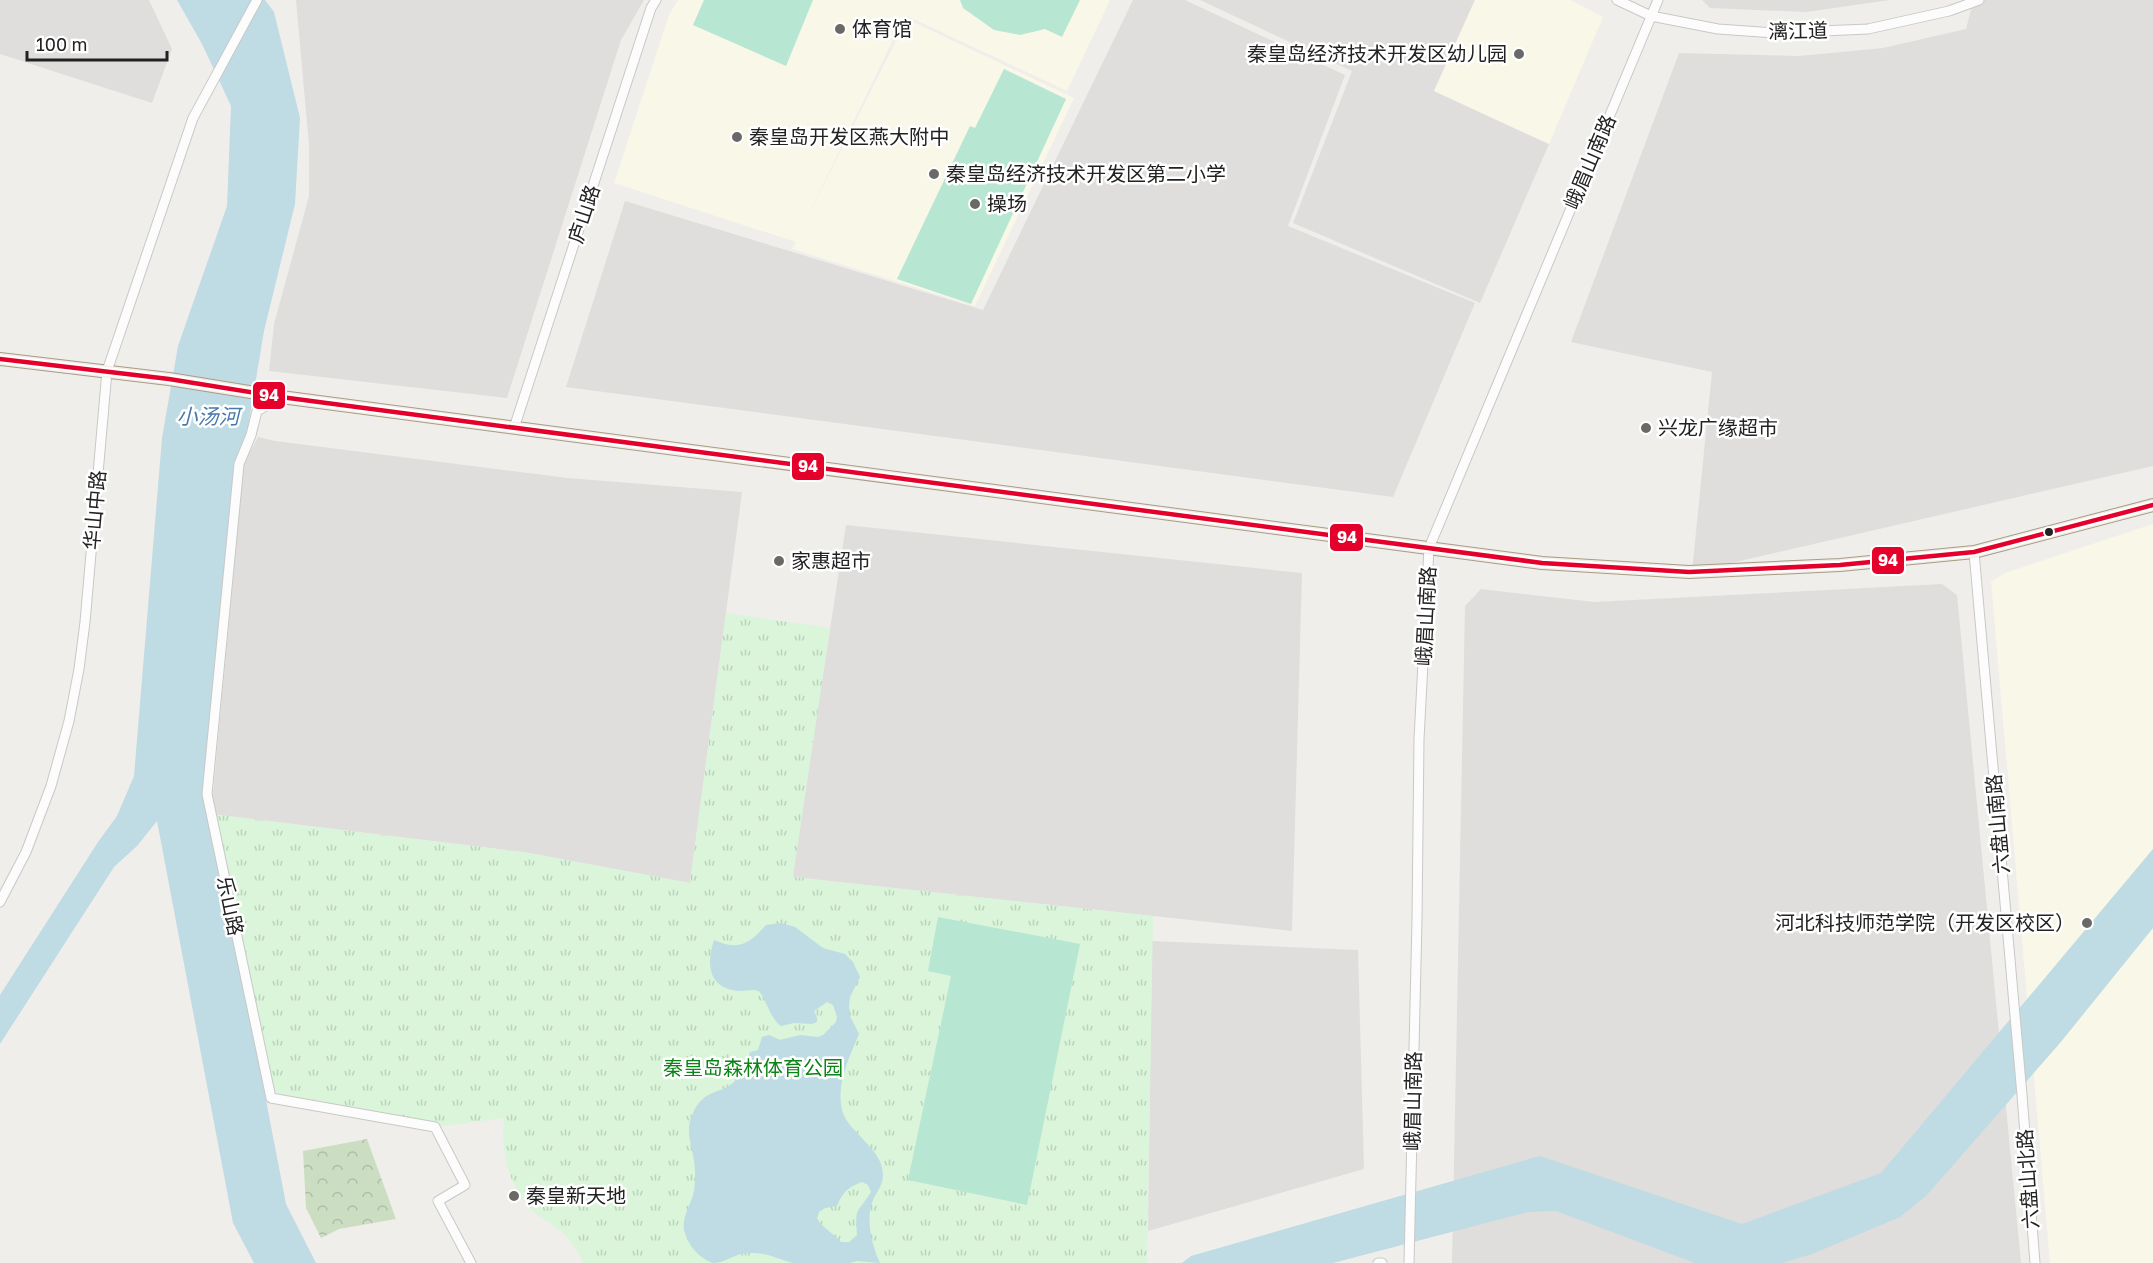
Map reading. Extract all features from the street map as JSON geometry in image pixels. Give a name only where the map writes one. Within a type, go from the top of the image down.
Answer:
[{"type":"main road","points":[[0,359],[169,379],[281,397],[1542,563],[1689,572],[1840,565],[1974,552],[2153,504]]},
{"type":"street","name":"华山中路","points":[[0,902],[26,852],[51,786],[71,711],[85,622],[107,371],[194,118],[257,0]]},
{"type":"street","name":"庐山路","points":[[514,428],[651,8],[656,0]]},
{"type":"street","name":"漓江道","points":[[1617,0],[1651,16],[1718,29],[1775,33],[1868,29],[1949,11],[1979,0]]},
{"type":"street","name":"峨眉山南路","points":[[1408,1263],[1418,920],[1419,739],[1430,548],[1658,0]]},
{"type":"street","name":"乐山路","points":[[281,397],[257,411],[251,435],[239,464],[207,794],[271,1098],[435,1127],[465,1185],[438,1201],[471,1263]]},
{"type":"street","name":"六盘山南路","points":[[1974,552],[2022,1095]]},
{"type":"street","name":"六盘山北路","points":[[2022,1095],[2035,1263]]},
{"type":"shaded area","points":[[0,0],[149,0],[172,49],[152,103],[0,54]]},
{"type":"shaded area","points":[[296,0],[644,0],[621,40],[507,398],[269,371],[274,324],[309,196],[309,145]]},
{"type":"shaded area","points":[[678,0],[1110,0],[1067,91],[905,15],[805,222],[907,19],[1074,98],[975,306],[792,249],[796,242],[614,183],[669,15]]},
{"type":"shaded area","points":[[1133,0],[1185,0],[1345,75],[1288,226],[1475,303],[1393,497],[566,387],[625,201],[983,310]]},
{"type":"shaded area","points":[[1200,0],[1475,0],[1434,91],[1549,144],[1480,303],[1293,223],[1352,71]]},
{"type":"shaded area","name":"秦皇岛经济技术开发区幼儿园","points":[[1475,0],[1570,0],[1603,17],[1549,144],[1434,91]]},
{"type":"shaded area","points":[[1702,0],[1890,0],[1806,12],[1710,8]]},
{"type":"shaded area","points":[[1979,0],[2153,0],[2153,466],[1692,572],[1712,372],[1571,342],[1679,53],[1799,56],[1883,48],[1966,29],[1973,2]]},
{"type":"shaded area","points":[[258,437],[568,478],[742,492],[690,883],[523,852],[211,814],[244,463]]},
{"type":"shaded area","name":"河北科技师范学院（开发区校区）","points":[[2153,524],[2153,1263],[2050,1263],[1991,582],[2005,573]]},
{"type":"shaded area","points":[[846,525],[1302,573],[1292,931],[792,877]]},
{"type":"shaded area","points":[[1942,584],[1957,595],[2021,1263],[1452,1263],[1465,606],[1481,589],[1594,602]]},
{"type":"shaded area","points":[[1152,941],[1358,950],[1364,1169],[1148,1231]]},
{"type":"green space","points":[[704,0],[813,0],[786,66],[693,25]]},
{"type":"green space","points":[[960,0],[1080,0],[1062,37],[1045,29],[1020,35],[994,30],[963,8]]},
{"type":"green space","name":"操场","points":[[1004,69],[1066,99],[971,304],[897,279],[970,126],[975,128]]},
{"type":"green space","name":"秦皇岛森林体育公园","points":[[726,613],[830,628],[793,877],[1153,916],[1147,1263],[583,1263],[565,1235],[532,1210],[515,1186],[510,1176],[505,1153],[504,1118],[435,1127],[271,1098],[211,814],[523,852],[690,883]]},
{"type":"green space","points":[[938,917],[1080,944],[1027,1205],[908,1180],[951,976],[928,971]]},
{"type":"green space","points":[[367,1139],[396,1219],[339,1229],[321,1238],[306,1208],[303,1151]]},
{"type":"water","name":"小汤河","points":[[177,0],[265,0],[274,12],[300,118],[295,204],[264,331],[246,439],[234,462],[205,784],[286,1204],[316,1263],[254,1263],[233,1223],[157,821],[137,846],[114,867],[0,1044],[0,995],[117,816],[134,776],[162,438],[178,346],[227,206],[231,106],[202,44]]},
{"type":"water","points":[[2153,849],[2153,928],[2060,1043],[1926,1196],[1900,1217],[1812,1254],[1782,1263],[1695,1263],[1556,1211],[1528,1212],[1333,1263],[1182,1263],[1191,1256],[1540,1156],[1742,1224],[1881,1173]]},
{"type":"water","points":[[781,923],[795,927],[823,948],[845,954],[853,962],[860,977],[850,997],[849,1006],[850,1016],[859,1034],[844,1071],[841,1100],[845,1118],[871,1148],[881,1165],[882,1182],[873,1200],[870,1215],[872,1240],[880,1263],[857,1261],[793,1263],[766,1255],[743,1253],[713,1263],[698,1254],[686,1236],[684,1221],[695,1181],[695,1164],[689,1128],[690,1120],[698,1105],[708,1095],[724,1089],[735,1081],[734,1074],[740,1069],[742,1062],[747,1060],[750,1052],[758,1050],[762,1037],[769,1035],[780,1040],[800,1035],[818,1037],[836,1022],[837,1017],[833,1005],[827,1002],[814,1011],[817,1022],[781,1026],[774,1019],[759,991],[729,989],[721,986],[716,980],[710,966],[714,940],[730,945],[743,944],[766,925]],"holes":[[[862,1182],[868,1185],[871,1192],[857,1214],[857,1235],[849,1242],[841,1242],[817,1219],[819,1212],[825,1208],[837,1206],[843,1194],[853,1186]]]},
{"type":"transit line","name":"94","points":[[0,359],[169,379],[281,397],[1542,563],[1689,572],[1840,565],[1974,552],[2153,505]]},
{"type":"place","name":"体育馆","points":[[840,29]]},
{"type":"place","name":"秦皇岛经济技术开发区幼儿园","points":[[1519,54]]},
{"type":"place","name":"秦皇岛开发区燕大附中","points":[[737,137]]},
{"type":"place","name":"秦皇岛经济技术开发区第二小学","points":[[934,174]]},
{"type":"place","name":"操场","points":[[975,204]]},
{"type":"place","name":"兴龙广缘超市","points":[[1646,428]]},
{"type":"place","name":"家惠超市","points":[[779,561]]},
{"type":"place","name":"河北科技师范学院（开发区校区）","points":[[2087,923]]},
{"type":"place","name":"秦皇新天地","points":[[514,1196]]}]
